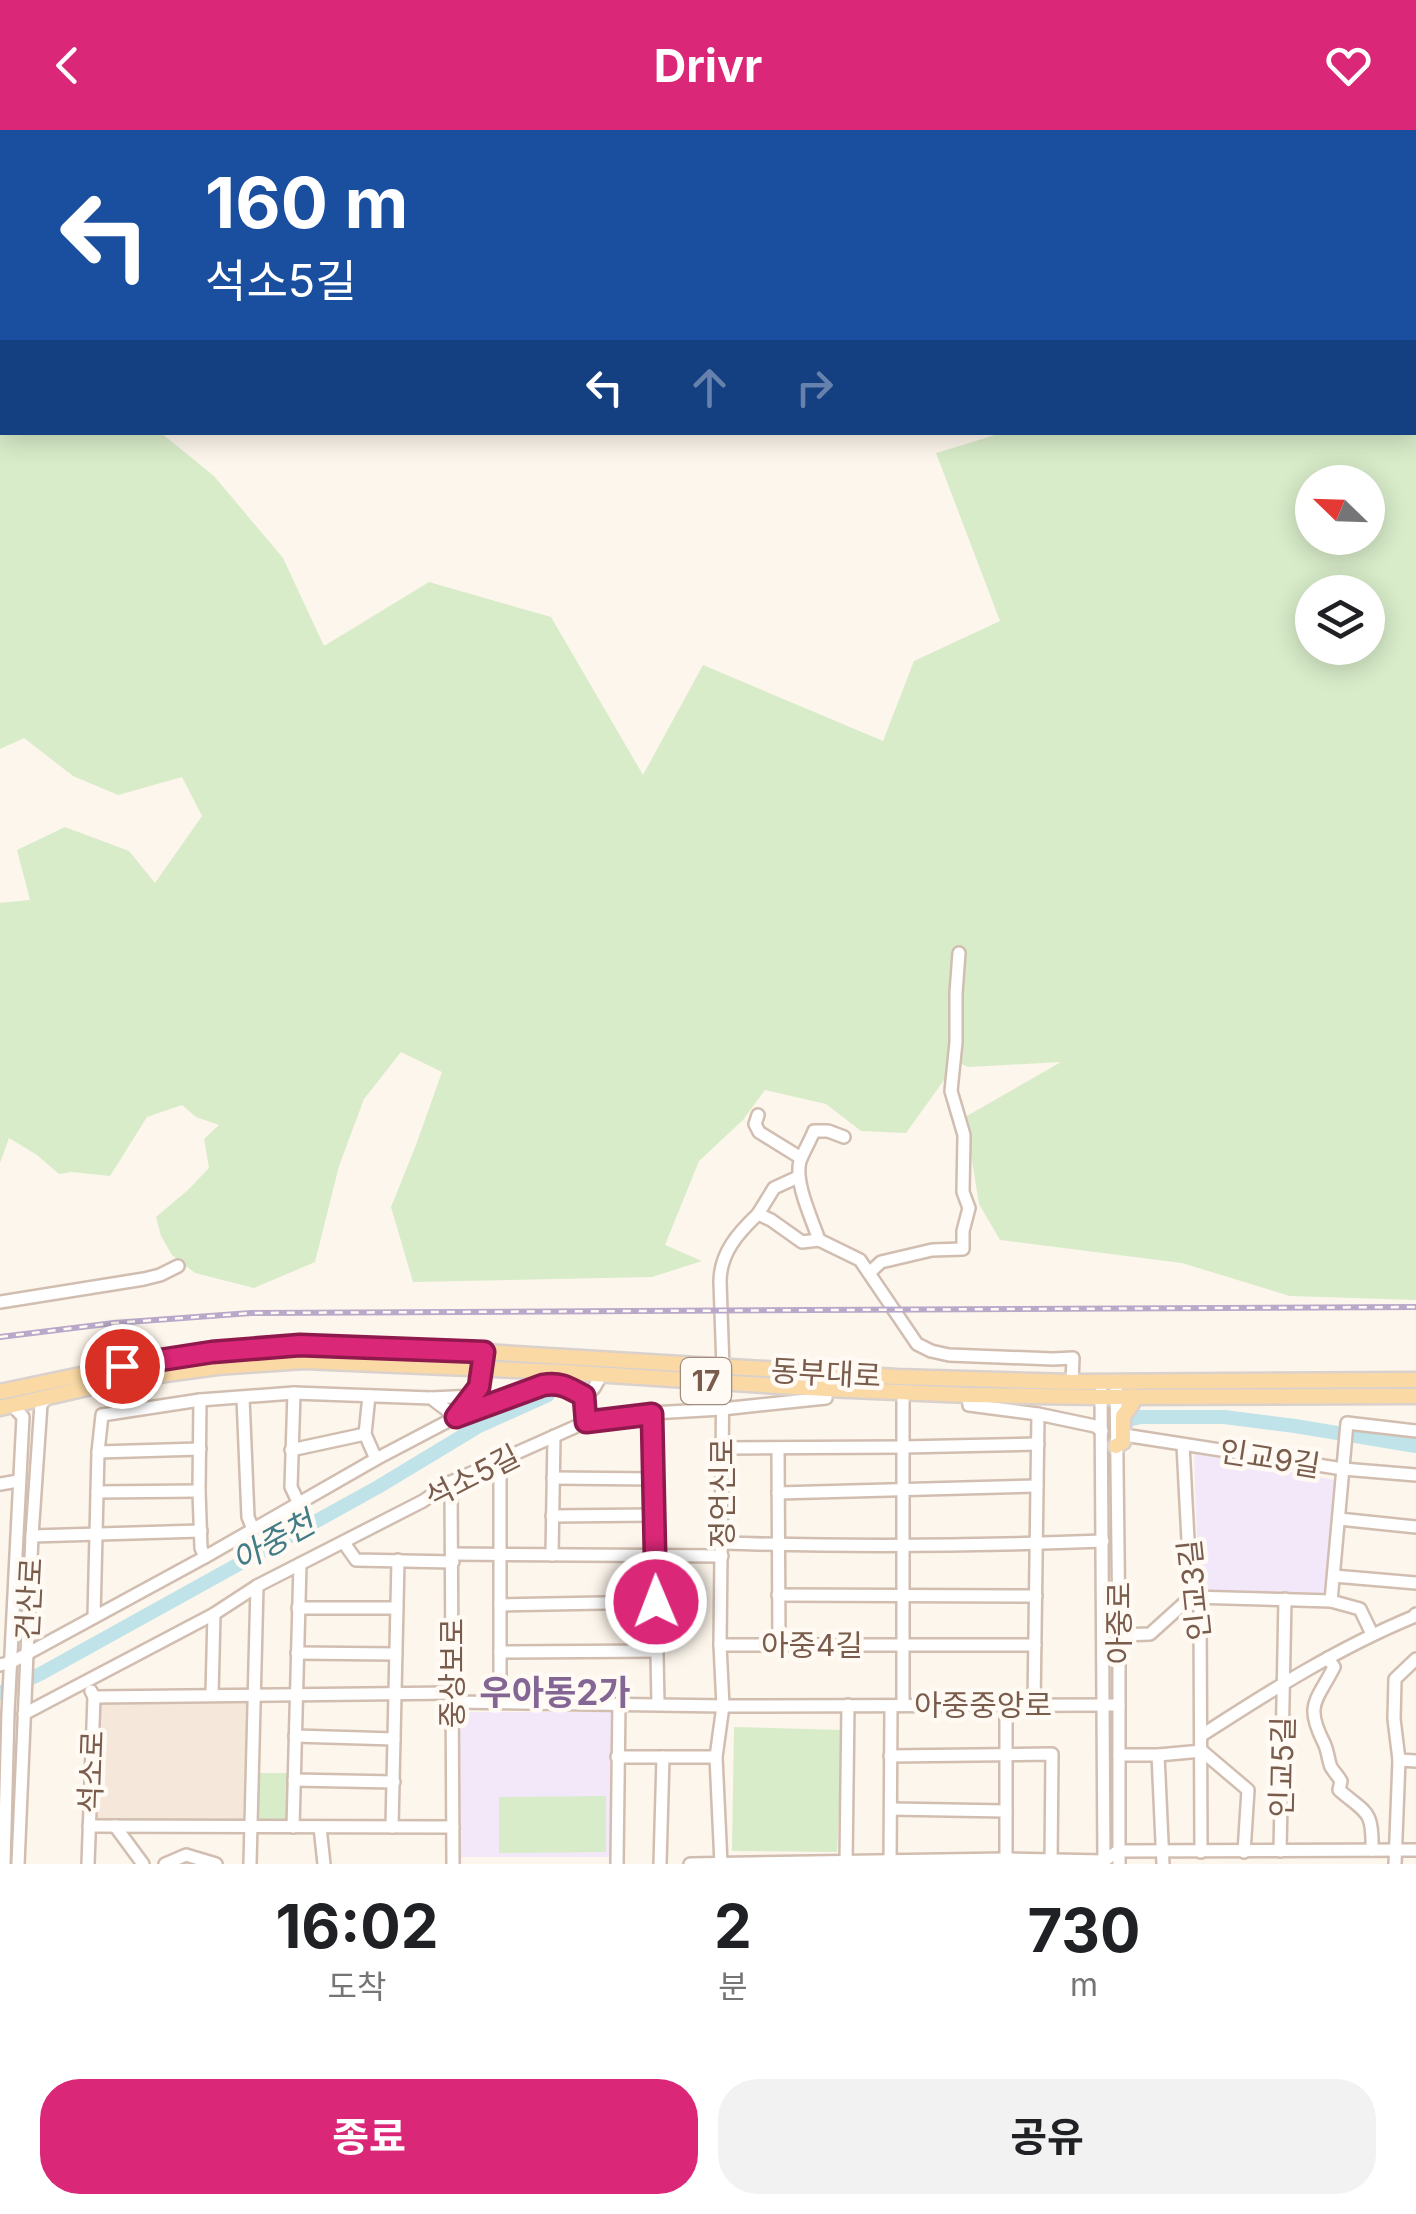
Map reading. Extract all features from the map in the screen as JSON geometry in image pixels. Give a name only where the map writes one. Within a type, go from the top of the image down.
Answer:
[{"type":"main road","name":"동부대로","points":[[0,1392],[106,1368],[212,1352],[300,1345],[484,1352],[826,1389],[968,1394],[1416,1380]]},
{"type":"main road","name":"동부대로","points":[[6,1406],[122,1380],[216,1367],[304,1361],[557,1378],[602,1374],[897,1377],[1072,1382],[1113,1391],[1416,1396]]},
{"type":"main road","points":[[1113,1391],[1132,1404],[1123,1416],[1120,1440]]},
{"type":"street","points":[[869,1273],[881,1262],[932,1250],[963,1249],[962,1231],[968,1208],[963,1192],[964,1135],[951,1091],[960,953]]},
{"type":"street","points":[[758,1115],[754,1124],[758,1132],[801,1158]]},
{"type":"street","points":[[819,1240],[798,1177],[801,1158],[814,1131],[844,1137]]},
{"type":"street","name":"정언신로","points":[[721,1863],[716,1756],[723,1706],[720,1269],[728,1248],[758,1214],[774,1188],[798,1177]]},
{"type":"street","points":[[758,1214],[802,1242],[819,1240],[860,1260],[918,1344],[931,1352],[1073,1358],[1072,1382]]},
{"type":"street","points":[[0,1302],[144,1279],[178,1266]]},
{"type":"street","points":[[456,1417],[474,1396],[484,1352]]},
{"type":"street","points":[[584,1396],[602,1374]]},
{"type":"street","points":[[8,1665],[26,1660],[94,1617],[456,1417],[557,1378],[584,1396]]},
{"type":"street","name":"석소5길","points":[[24,1712],[214,1614],[257,1586],[423,1501],[451,1482],[586,1422],[826,1398],[826,1389]]},
{"type":"street","name":"아중4길","points":[[890,1863],[890,1756],[903,1645],[902,1391]]},
{"type":"street","name":"아중로","points":[[1104,1863],[1102,1431],[1113,1391]]},
{"type":"street","points":[[94,1617],[102,1415],[200,1400],[294,1393],[474,1396]]},
{"type":"street","points":[[294,1393],[291,1487],[300,1504]]},
{"type":"street","points":[[968,1394],[969,1405],[1038,1414],[1095,1426],[1102,1431]]},
{"type":"street","points":[[369,1396],[365,1434],[376,1459]]},
{"type":"street","points":[[584,1396],[586,1422]]},
{"type":"street","name":"건산로","points":[[18,1864],[32,1536],[41,1404],[48,1397]]},
{"type":"street","points":[[243,1398],[248,1517],[254,1530]]},
{"type":"street","points":[[431,1398],[456,1417]]},
{"type":"street","points":[[200,1400],[199,1491],[205,1557]]},
{"type":"street","name":"건산로","points":[[4,1864],[8,1665],[23,1417],[6,1406]]},
{"type":"street","points":[[652,1414],[658,1704]]},
{"type":"street","points":[[1034,1706],[1038,1414]]},
{"type":"street","points":[[1330,1601],[1347,1423],[1416,1431]]},
{"type":"street","points":[[291,1450],[365,1434]]},
{"type":"street","points":[[552,1554],[554,1436]]},
{"type":"street","name":"아중로","points":[[1118,1857],[1120,1440]]},
{"type":"street","name":"인교9길","points":[[1120,1440],[1416,1475]]},
{"type":"street","points":[[722,1448],[1038,1444]]},
{"type":"street","name":"인교3길","points":[[1183,1445],[1191,1597],[1200,1606],[1201,1852]]},
{"type":"street","points":[[778,1448],[778,1645]]},
{"type":"street","points":[[98,1452],[200,1449]]},
{"type":"street","points":[[500,1458],[500,1702]]},
{"type":"street","points":[[553,1478],[654,1479]]},
{"type":"street","points":[[0,1484],[18,1480]]},
{"type":"street","name":"중상보로","points":[[451,1482],[453,1864]]},
{"type":"street","points":[[778,1493],[1037,1486]]},
{"type":"street","points":[[97,1492],[199,1491]]},
{"type":"street","points":[[552,1516],[654,1516]]},
{"type":"street","name":"인교9길","points":[[1339,1519],[1416,1527]]},
{"type":"street","points":[[32,1536],[202,1531]]},
{"type":"street","name":"아중로","points":[[903,1544],[1103,1541]]},
{"type":"street","points":[[344,1543],[356,1560],[500,1554],[655,1555],[778,1545],[903,1544]]},
{"type":"street","points":[[392,1827],[398,1560]]},
{"type":"street","points":[[293,1827],[300,1564]]},
{"type":"street","points":[[1334,1576],[1416,1583]]},
{"type":"street","points":[[250,1864],[257,1586]]},
{"type":"street","points":[[0,1590],[14,1587]]},
{"type":"street","name":"아중4길","points":[[778,1595],[1036,1596]]},
{"type":"street","points":[[1119,1635],[1150,1634],[1191,1597],[1330,1601],[1360,1609],[1372,1634]]},
{"type":"street","name":"인교5길","points":[[1276,1855],[1286,1599]]},
{"type":"street","points":[[500,1605],[656,1602]]},
{"type":"street","points":[[298,1608],[397,1608]]},
{"type":"street","points":[[212,1696],[214,1614]]},
{"type":"street","name":"인교5길","points":[[1202,1735],[1328,1658],[1416,1614]]},
{"type":"street","name":"아중4길","points":[[720,1645],[1035,1644]]},
{"type":"street","points":[[500,1652],[657,1651]]},
{"type":"street","points":[[298,1653],[396,1654]]},
{"type":"street","points":[[1328,1658],[1334,1667],[1322,1683],[1315,1704],[1316,1730],[1341,1781],[1339,1790],[1372,1821],[1372,1850]]},
{"type":"street","points":[[1395,1864],[1399,1760],[1395,1680],[1416,1660]]},
{"type":"street","name":"석소로","points":[[86,1682],[94,1696],[88,1864]]},
{"type":"street","name":"아중중앙로","points":[[94,1696],[395,1694],[500,1702],[723,1706],[1118,1705]]},
{"type":"street","points":[[617,1864],[619,1704]]},
{"type":"street","points":[[846,1862],[848,1705]]},
{"type":"street","points":[[1006,1706],[1006,1862]]},
{"type":"street","points":[[295,1736],[394,1738]]},
{"type":"street","points":[[1119,1754],[1202,1750],[1248,1790],[1244,1852]]},
{"type":"street","points":[[890,1756],[1052,1754],[1051,1862]]},
{"type":"street","points":[[1158,1754],[1163,1857]]},
{"type":"street","points":[[617,1757],[716,1756]]},
{"type":"street","points":[[660,1864],[663,1757]]},
{"type":"street","points":[[1399,1760],[1416,1761]]},
{"type":"street","points":[[294,1780],[394,1782]]},
{"type":"street","points":[[891,1809],[1006,1811]]},
{"type":"street","points":[[89,1826],[452,1827]]},
{"type":"street","points":[[115,1826],[144,1864]]},
{"type":"street","points":[[320,1827],[324,1864]]},
{"type":"street","points":[[690,1864],[951,1860],[1104,1863],[1118,1857],[1201,1852],[1276,1855],[1416,1850]]},
{"type":"street","points":[[165,1864],[186,1856],[216,1864]]},
{"type":"shaded area","points":[[1194,1453],[1334,1480],[1327,1596],[1199,1593]]},
{"type":"shaded area","points":[[247,1700],[243,1823],[94,1822],[99,1703]]},
{"type":"shaded area","points":[[460,1712],[612,1712],[612,1857],[460,1857]]},
{"type":"green space","points":[[0,435],[163,435],[214,476],[283,558],[324,646],[429,582],[551,617],[643,775],[703,665],[883,741],[914,661],[1000,621],[936,453],[995,435],[1416,435],[1416,1300],[1290,1296],[1182,1263],[1000,1240],[979,1204],[965,1117],[1061,1062],[968,1067],[957,1062],[906,1133],[861,1131],[826,1104],[765,1090],[743,1120],[699,1161],[665,1245],[702,1261],[652,1277],[413,1282],[391,1207],[442,1072],[401,1052],[364,1099],[339,1166],[315,1262],[254,1288],[195,1273],[172,1255],[161,1236],[156,1217],[209,1168],[204,1139],[219,1125],[196,1117],[182,1105],[147,1117],[110,1176],[59,1174],[9,1138],[0,1163],[0,903],[30,900],[17,850],[65,827],[129,851],[155,883],[202,816],[182,777],[118,795],[73,776],[24,738],[0,749]]},
{"type":"green space","points":[[734,1727],[843,1730],[837,1852],[732,1851]]},
{"type":"green space","points":[[255,1773],[292,1773],[290,1825],[252,1824]]},
{"type":"green space","points":[[606,1796],[606,1852],[499,1853],[499,1797]]},
{"type":"waterway","name":"아중천","points":[[0,1693],[378,1487],[479,1426],[548,1395]]},
{"type":"waterway","points":[[1132,1419],[1224,1417],[1416,1446]]},
{"type":"railway","points":[[0,1337],[114,1323],[251,1313],[1416,1307]]},
{"type":"district","name":"우아동2가","points":[[555,1692]]},
{"type":"route","points":[[122,1366],[212,1352],[300,1345],[484,1352],[479,1387],[456,1417],[552,1384],[562,1384],[584,1396],[586,1422],[652,1414],[656,1602]]}]
